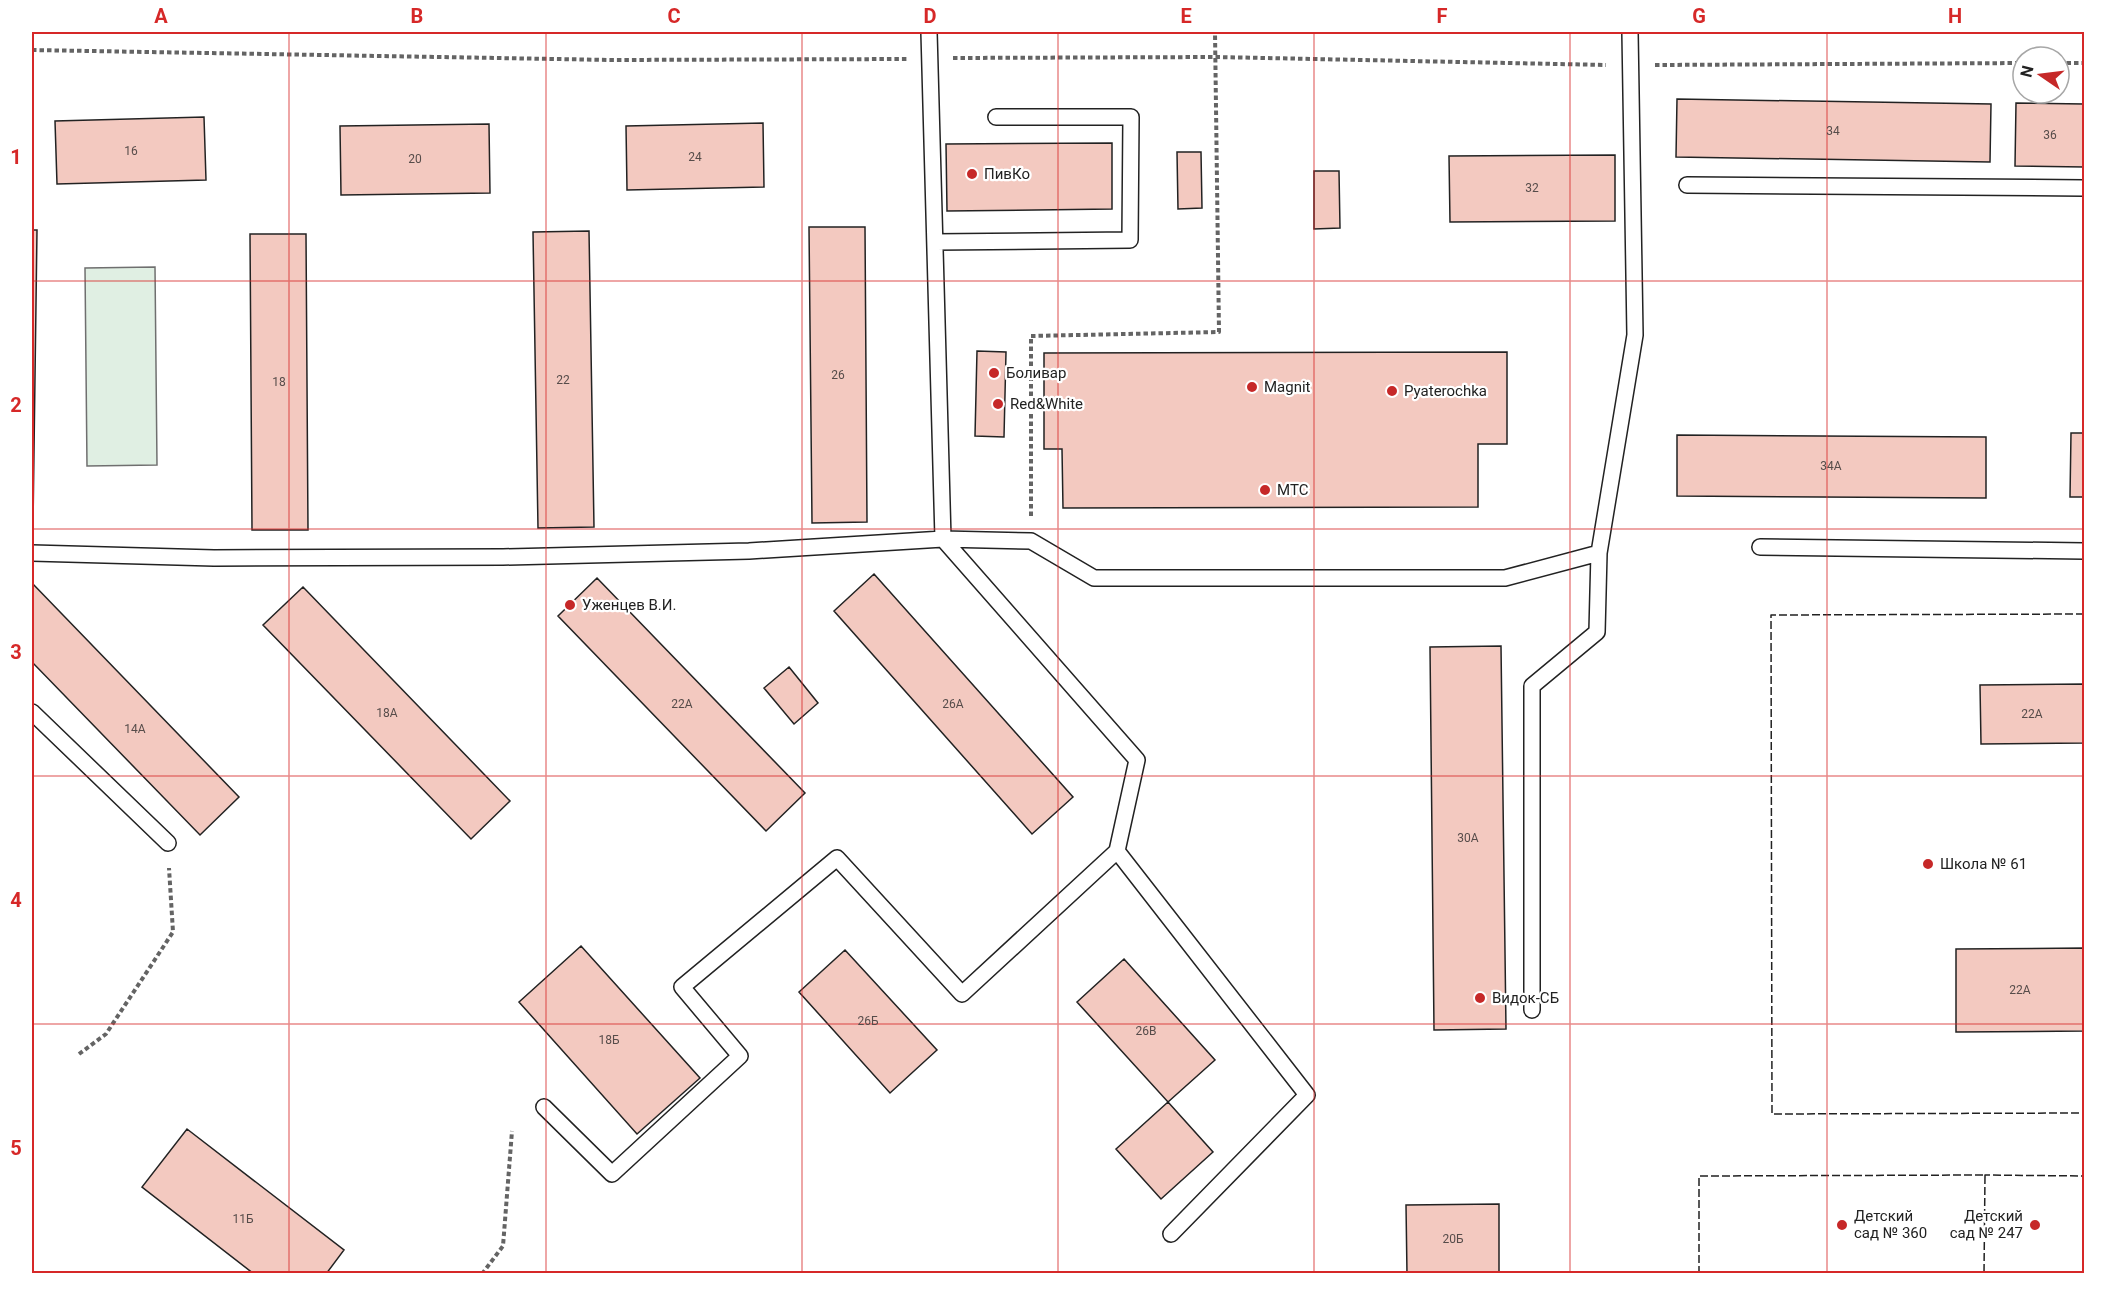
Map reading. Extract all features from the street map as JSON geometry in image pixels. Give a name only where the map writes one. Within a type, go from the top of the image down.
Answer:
[{"type":"lane","points":[[544,1107],[612,1174],[740,1056],[682,987],[837,858],[962,994],[1117,851],[1137,760],[943,539],[929,32]]},
{"type":"lane","points":[[1532,1010],[1532,686],[1597,632],[1599,553],[1635,335],[1630,32]]},
{"type":"lane","points":[[935,242],[1130,240],[1131,117],[996,117]]},
{"type":"lane","points":[[1687,185],[2085,188]]},
{"type":"lane","points":[[32,553],[213,558],[502,557],[749,551],[943,539],[1031,541],[1094,578],[1505,578],[1599,553]]},
{"type":"lane","points":[[1760,547],[2085,551]]},
{"type":"lane","points":[[32,712],[168,843]]},
{"type":"lane","points":[[1117,851],[1307,1095],[1171,1234]]},
{"type":"path","points":[[1031,541],[1031,336],[1219,332],[1215,32]]},
{"type":"path","points":[[32,50],[613,60],[1216,57],[1630,65],[2011,63]]},
{"type":"path","points":[[80,1053],[106,1034],[173,932],[168,843]]},
{"type":"path","points":[[482,1274],[503,1246],[512,1131]]},
{"type":"green space","points":[[155,267],[157,465],[87,466],[85,268]]},
{"type":"building","points":[[1677,99],[1991,104],[1990,162],[1676,157]]},
{"type":"building","points":[[2084,104],[2084,167],[2015,166],[2016,105]]},
{"type":"building","points":[[204,117],[206,180],[57,184],[55,121]]},
{"type":"building","points":[[763,123],[764,187],[627,190],[626,126]]},
{"type":"building","points":[[489,124],[490,193],[341,195],[340,126]]},
{"type":"building","points":[[1112,143],[1112,209],[947,211],[946,144]]},
{"type":"building","points":[[1177,152],[1201,152],[1202,208],[1178,209]]},
{"type":"building","points":[[1615,155],[1615,221],[1450,222],[1449,156]]},
{"type":"building","points":[[1314,171],[1339,171],[1340,228],[1314,229]]},
{"type":"building","points":[[809,227],[865,227],[867,522],[812,523]]},
{"type":"building","points":[[32,230],[37,230],[33,526],[32,526]]},
{"type":"building","points":[[589,231],[594,527],[538,528],[533,232]]},
{"type":"building","points":[[250,234],[306,234],[308,530],[252,530]]},
{"type":"building","points":[[977,351],[1006,352],[1004,437],[975,436]]},
{"type":"building","points":[[1507,352],[1507,444],[1478,444],[1478,507],[1063,508],[1062,449],[1044,449],[1044,353]]},
{"type":"building","points":[[2071,433],[2084,433],[2084,497],[2070,497]]},
{"type":"building","points":[[1677,435],[1986,437],[1986,498],[1677,496]]},
{"type":"building","points":[[874,574],[1073,797],[1032,834],[834,611]]},
{"type":"building","points":[[597,578],[805,793],[766,831],[558,616]]},
{"type":"building","points":[[32,583],[239,797],[200,835],[32,662]]},
{"type":"building","points":[[303,587],[510,801],[471,839],[263,625]]},
{"type":"building","points":[[1501,646],[1506,1029],[1434,1030],[1430,647]]},
{"type":"building","points":[[789,667],[818,703],[794,724],[764,688]]},
{"type":"building","points":[[2084,684],[2084,743],[1981,744],[1980,685]]},
{"type":"building","points":[[581,946],[700,1078],[637,1134],[519,1002]]},
{"type":"building","points":[[2084,948],[2084,1031],[1956,1032],[1956,949]]},
{"type":"building","points":[[845,950],[937,1050],[890,1093],[799,992]]},
{"type":"building","points":[[1124,959],[1215,1060],[1168,1102],[1077,1002]]},
{"type":"building","points":[[1168,1102],[1213,1152],[1161,1199],[1116,1149]]},
{"type":"building","points":[[187,1129],[344,1250],[326,1274],[254,1274],[142,1187]]},
{"type":"building","points":[[1499,1204],[1499,1274],[1407,1274],[1406,1205]]},
{"type":"fence","points":[[2084,614],[1771,615],[1772,1114],[2084,1113]]},
{"type":"fence","points":[[1985,1178],[1985,1175],[2084,1176]]},
{"type":"fence","points":[[1699,1274],[1699,1176],[1985,1175],[1984,1274]]},
{"type":"place","name":"ПивКо","points":[[972,174]]},
{"type":"place","name":"Боливар","points":[[994,373]]},
{"type":"place","name":"Magnit","points":[[1252,387]]},
{"type":"place","name":"Pyaterochka","points":[[1392,391]]},
{"type":"place","name":"Red&White","points":[[998,404]]},
{"type":"place","name":"МТС","points":[[1265,490]]},
{"type":"place","name":"Уженцев В.И.","points":[[570,605]]},
{"type":"place","name":"Школа № 61","points":[[1928,864]]},
{"type":"place","name":"Видок-СБ","points":[[1480,998]]},
{"type":"place","name":"Детский сад № 360","points":[[1842,1225]]},
{"type":"place","name":"Детский сад № 247","points":[[2035,1225]]}]
